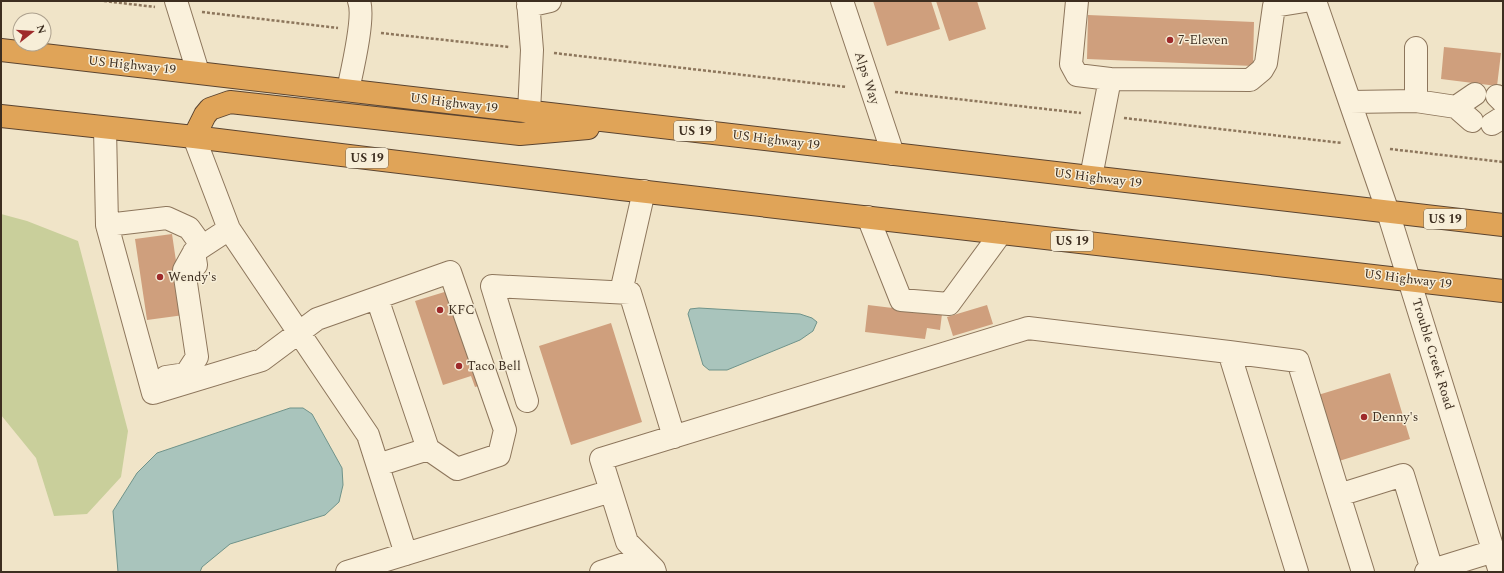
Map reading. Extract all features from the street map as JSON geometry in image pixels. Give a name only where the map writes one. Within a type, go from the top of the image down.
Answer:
[{"type":"highway","name":"US Highway 19","points":[[1,50],[1503,226]]},
{"type":"highway","points":[[194,138],[205,115],[210,109],[230,102],[520,134],[635,124]]},
{"type":"highway","name":"US Highway 19","points":[[1,116],[1503,291]]},
{"type":"street","points":[[348,90],[359,30],[361,6],[359,1]]},
{"type":"street","points":[[529,112],[532,50],[528,3],[550,1]]},
{"type":"street","name":"Alps Way","points":[[842,1],[893,154]]},
{"type":"street","points":[[1077,1],[1071,64],[1077,75],[1110,79],[1250,80],[1262,70],[1266,63],[1271,3],[1305,1]]},
{"type":"street","name":"Trouble Creek Road","points":[[1315,1],[1388,212],[1495,546],[1500,572]]},
{"type":"street","points":[[178,5],[198,72]]},
{"type":"street","points":[[1416,48],[1416,101]]},
{"type":"street","points":[[1091,178],[1110,79]]},
{"type":"street","points":[[1456,107],[1475,94]]},
{"type":"street","points":[[1350,102],[1416,101],[1456,107],[1489,121]]},
{"type":"street","points":[[105,128],[107,225],[153,393],[262,360],[317,319],[450,272],[505,430],[499,455],[457,469],[428,449],[377,298]]},
{"type":"street","points":[[194,138],[228,228],[368,435],[406,554]]},
{"type":"street","points":[[621,292],[644,191]]},
{"type":"street","points":[[868,217],[901,300],[949,304],[1002,233]]},
{"type":"street","points":[[107,225],[167,218],[189,228],[198,249],[211,376]]},
{"type":"street","points":[[145,362],[164,377],[186,374],[197,357],[184,270],[198,249],[228,228]]},
{"type":"street","points":[[527,401],[492,286],[630,293],[674,437]]},
{"type":"street","points":[[649,565],[627,542],[601,459],[1028,328],[1298,361],[1363,572]]},
{"type":"street","points":[[1229,352],[1297,572]]},
{"type":"street","points":[[378,465],[428,449]]},
{"type":"street","points":[[1339,495],[1403,475],[1429,571],[1495,546]]},
{"type":"street","points":[[347,572],[611,491]]},
{"type":"street","points":[[601,572],[649,565]]},
{"type":"path","points":[[104,1],[178,5],[359,30],[1503,162]]},
{"type":"green space","points":[[1,214],[27,221],[78,241],[128,431],[121,477],[87,514],[54,516],[36,458],[1,415]]},
{"type":"water","points":[[699,308],[800,314],[812,318],[817,322],[813,331],[800,340],[727,370],[709,370],[703,365],[688,314],[690,309]]},
{"type":"water","points":[[290,408],[303,408],[312,414],[342,468],[343,485],[339,502],[325,515],[230,544],[202,567],[200,572],[118,572],[113,511],[137,473],[157,453]]},
{"type":"building","points":[[873,1],[931,1],[940,29],[887,46]]},
{"type":"building","points":[[936,1],[977,1],[986,29],[949,41]]},
{"type":"building","name":"7-Eleven","points":[[1088,15],[1254,22],[1253,66],[1087,59]]},
{"type":"building","points":[[1444,47],[1501,53],[1497,86],[1441,79]]},
{"type":"building","name":"Wendy's","points":[[172,234],[184,315],[147,320],[135,239]]},
{"type":"building","points":[[451,290],[482,385],[475,387],[471,376],[443,385],[415,301]]},
{"type":"building","points":[[868,305],[942,314],[940,330],[927,328],[925,339],[865,332]]},
{"type":"building","points":[[987,305],[993,324],[953,336],[947,317]]},
{"type":"building","points":[[611,323],[642,422],[571,445],[539,346]]},
{"type":"building","name":"Denny's","points":[[1390,373],[1410,439],[1339,461],[1318,395]]},
{"type":"place","name":"7-Eleven","points":[[1170,40]]},
{"type":"place","name":"Wendy's","points":[[160,277]]},
{"type":"place","name":"KFC","points":[[440,310]]},
{"type":"place","name":"Taco Bell","points":[[459,366]]},
{"type":"place","name":"Denny's","points":[[1364,417]]}]
